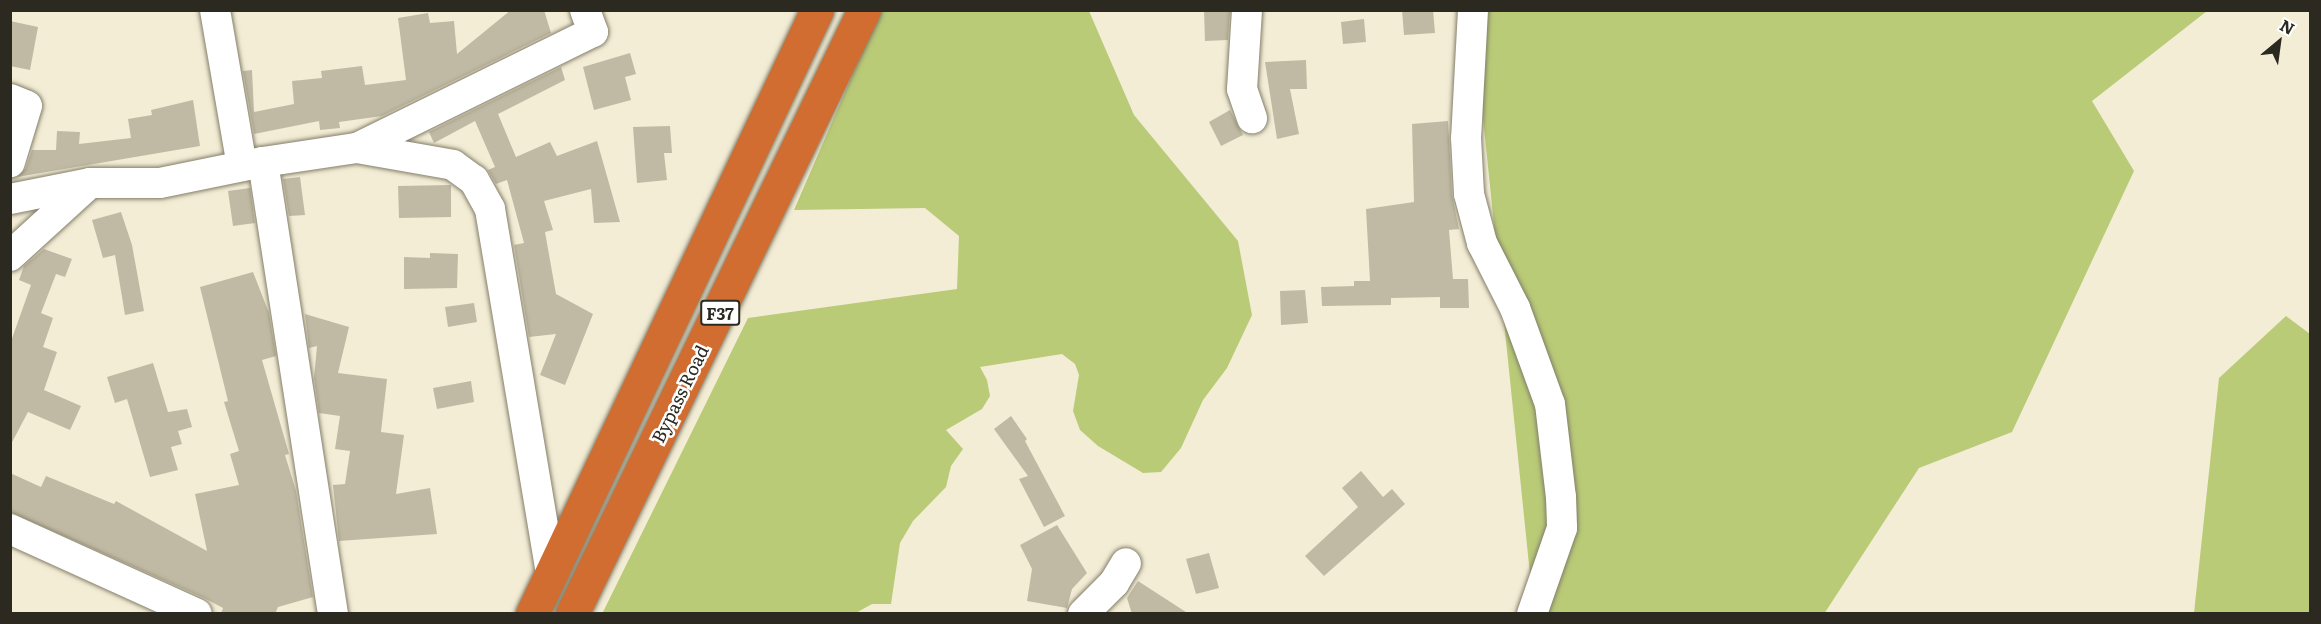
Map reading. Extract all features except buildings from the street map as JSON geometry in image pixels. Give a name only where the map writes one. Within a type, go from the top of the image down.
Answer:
[{"type":"highway","name":"F37","points":[[532,614],[818,10]]},
{"type":"highway","name":"Bypass Road","points":[[572,614],[864,10]]},
{"type":"street","points":[[215,10],[253,164],[333,614]]},
{"type":"street","points":[[10,200],[90,183],[160,183],[253,164],[357,148],[593,32],[585,10]]},
{"type":"street","points":[[1246,10],[1242,89],[1252,118]]},
{"type":"street","points":[[1473,10],[1466,138],[1469,194],[1482,243],[1515,308],[1550,404],[1561,497],[1562,528],[1532,614]]},
{"type":"street","points":[[10,99],[27,106],[10,162]]},
{"type":"street","points":[[357,148],[453,165],[474,180],[490,210],[551,573]]},
{"type":"street","points":[[10,256],[90,183]]},
{"type":"street","points":[[10,529],[197,614]]},
{"type":"street","points":[[1083,614],[1114,583],[1126,562]]},
{"type":"green space","points":[[880,11],[1089,11],[1134,115],[1238,241],[1252,315],[1227,368],[1203,400],[1181,448],[1161,472],[1143,473],[1098,446],[1080,430],[1073,411],[1079,375],[1075,364],[1062,354],[980,367],[987,380],[990,396],[982,409],[946,430],[963,449],[951,466],[946,487],[913,521],[900,543],[891,604],[872,604],[854,614],[602,614],[748,318],[957,289],[959,236],[925,208],[794,210]]},
{"type":"green space","points":[[1472,11],[2207,11],[2092,101],[2134,171],[2012,432],[1919,468],[1824,614],[1534,613]]},
{"type":"green space","points":[[2286,316],[2310,334],[2310,613],[2194,613],[2219,378]]}]
